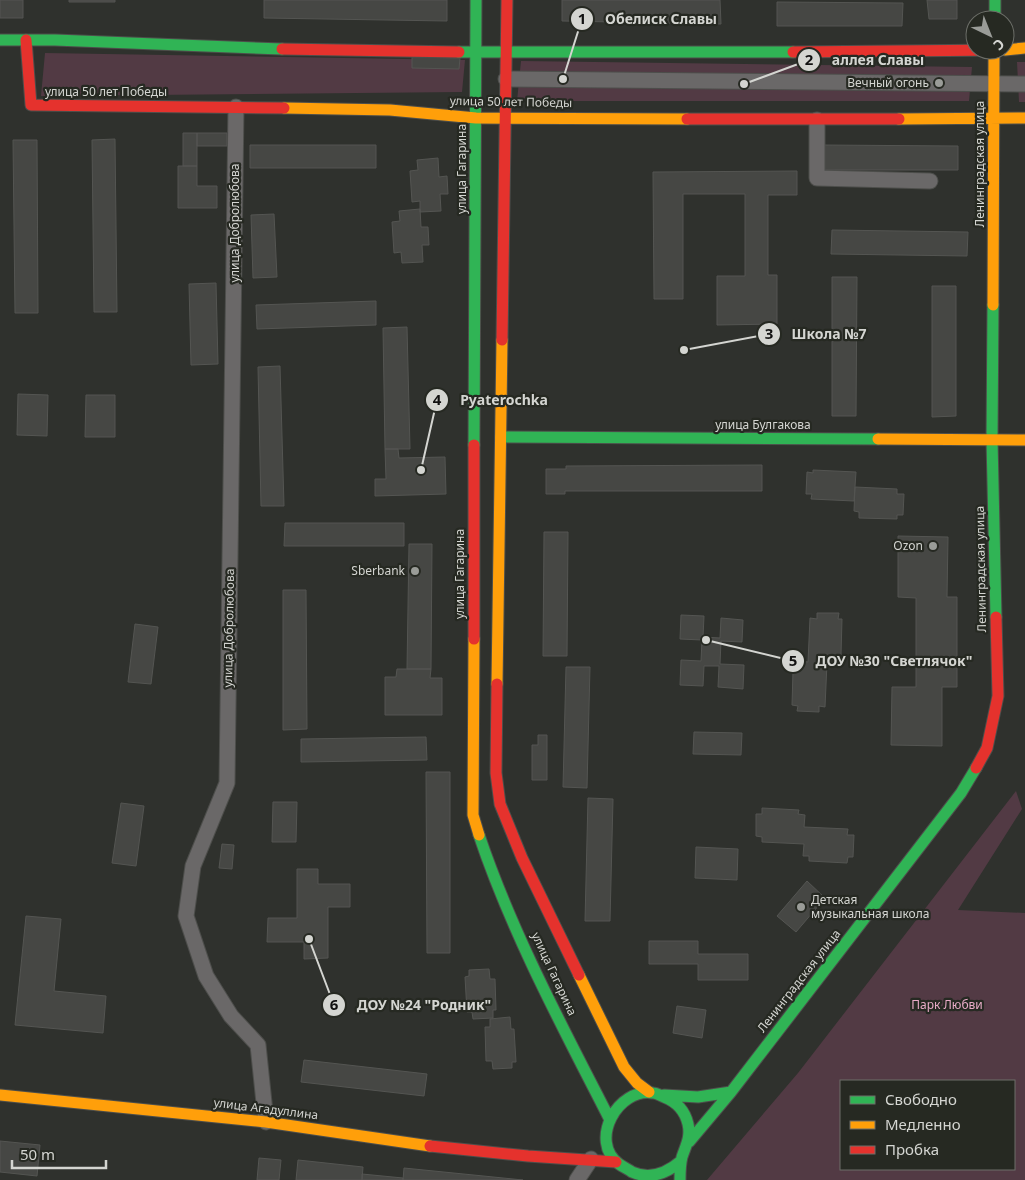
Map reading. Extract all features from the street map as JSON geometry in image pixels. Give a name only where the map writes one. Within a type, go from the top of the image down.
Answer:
[{"type":"street","name":"улица Гагарина","points":[[476,0],[474,815],[490,867],[540,981],[609,1118]]},
{"type":"street","name":"улица Гагарина","points":[[507,0],[508,52],[506,79],[496,773],[500,804],[522,858],[624,1067],[636,1083],[649,1092]]},
{"type":"street","points":[[0,40],[257,49],[475,52],[965,51]]},
{"type":"street","name":"улица 50 лет Победы","points":[[26,40],[31,105],[390,110],[476,118],[817,120],[1025,118]]},
{"type":"street","name":"Ленинградская улица","points":[[689,1142],[962,793],[986,748],[998,696],[992,440],[994,60]]},
{"type":"street","points":[[506,79],[1025,84]]},
{"type":"street","name":"улица Добролюбова","points":[[236,107],[227,783],[193,866],[186,916],[206,976],[231,1016],[258,1045],[266,1122]]},
{"type":"street","points":[[817,120],[817,178],[930,181]]},
{"type":"street","name":"улица Булгакова","points":[[501,437],[1025,440]]},
{"type":"street","points":[[681,1161],[659,1175],[646,1178],[626,1171],[616,1162],[602,1137],[609,1118],[619,1104],[634,1094],[649,1092],[688,1099],[730,1092]]},
{"type":"street","name":"улица Агадуллина","points":[[0,1094],[266,1122],[438,1147],[528,1156]]},
{"type":"street","points":[[663,1095],[674,1101],[683,1112],[689,1125],[689,1142],[681,1161],[680,1180]]},
{"type":"street","points":[[528,1156],[573,1150]]},
{"type":"street","points":[[528,1156],[616,1162]]},
{"type":"street","points":[[577,1180],[591,1159]]},
{"type":"green space","points":[[45,53],[465,60],[462,92],[41,96]]},
{"type":"green space","points":[[521,61],[972,67],[969,101],[517,101]]},
{"type":"green space","points":[[1017,62],[1025,62],[1025,102],[1019,102]]},
{"type":"green space","name":"Парк Любви","points":[[1016,791],[1022,809],[958,910],[1025,913],[1025,1180],[707,1180],[798,1073]]},
{"type":"building","points":[[0,0],[23,0],[23,18],[0,18]]},
{"type":"building","points":[[69,0],[115,0],[115,2],[69,2]]},
{"type":"building","points":[[264,0],[447,0],[447,21],[264,18]]},
{"type":"building","points":[[562,0],[720,0],[721,24],[562,21]]},
{"type":"building","points":[[927,0],[957,0],[957,19],[929,19]]},
{"type":"building","points":[[777,2],[903,3],[902,26],[777,26]]},
{"type":"building","points":[[412,57],[460,58],[459,69],[412,68]]},
{"type":"building","points":[[183,133],[197,133],[197,166],[183,166]]},
{"type":"building","points":[[197,133],[227,133],[227,146],[197,146]]},
{"type":"building","points":[[115,139],[117,312],[94,312],[92,140]]},
{"type":"building","points":[[13,140],[37,140],[38,313],[15,313]]},
{"type":"building","points":[[250,145],[376,145],[376,168],[250,168]]},
{"type":"building","points":[[822,145],[958,146],[958,170],[822,170]]},
{"type":"building","points":[[438,158],[439,177],[447,176],[448,194],[440,194],[441,211],[420,212],[420,201],[412,202],[410,171],[418,170],[417,160]]},
{"type":"building","points":[[178,166],[197,166],[197,186],[217,186],[217,208],[178,208]]},
{"type":"building","points":[[797,171],[797,195],[768,195],[768,275],[777,275],[777,324],[717,325],[717,276],[745,276],[745,194],[683,194],[683,299],[654,299],[653,172]]},
{"type":"building","points":[[420,209],[421,227],[428,227],[429,245],[422,245],[423,262],[402,263],[401,252],[394,253],[392,222],[400,221],[399,211]]},
{"type":"building","points":[[274,214],[277,277],[253,278],[251,215]]},
{"type":"building","points":[[832,230],[968,232],[967,256],[831,254]]},
{"type":"building","points":[[832,277],[857,277],[856,416],[832,416]]},
{"type":"building","points":[[216,283],[218,364],[191,365],[189,284]]},
{"type":"building","points":[[932,286],[956,286],[956,416],[932,417]]},
{"type":"building","points":[[376,301],[376,325],[257,329],[256,305]]},
{"type":"building","points":[[407,327],[410,449],[385,449],[383,328]]},
{"type":"building","points":[[280,366],[284,506],[261,506],[258,367]]},
{"type":"building","points":[[18,394],[48,395],[47,436],[17,435]]},
{"type":"building","points":[[86,395],[115,395],[115,437],[85,437]]},
{"type":"building","points":[[385,449],[398,449],[399,458],[445,457],[446,494],[375,496],[375,479],[386,479]]},
{"type":"building","points":[[762,465],[762,491],[565,491],[565,494],[546,494],[546,469],[566,469],[566,466]]},
{"type":"building","points":[[813,470],[856,472],[854,501],[811,499],[812,494],[806,494],[807,472],[813,473]]},
{"type":"building","points":[[855,487],[897,489],[897,494],[904,494],[903,515],[897,515],[897,519],[859,518],[859,512],[854,511]]},
{"type":"building","points":[[285,523],[404,523],[404,546],[284,546]]},
{"type":"building","points":[[544,532],[568,532],[567,656],[543,656]]},
{"type":"building","points":[[898,536],[948,537],[947,597],[957,597],[957,687],[942,687],[942,746],[891,745],[892,687],[916,687],[916,598],[898,597]]},
{"type":"building","points":[[409,544],[432,544],[431,669],[407,669]]},
{"type":"building","points":[[283,590],[306,590],[307,729],[283,730]]},
{"type":"building","points":[[817,613],[839,613],[838,619],[842,619],[841,655],[836,655],[836,663],[827,663],[825,707],[819,706],[819,712],[797,711],[798,706],[792,705],[793,671],[799,671],[799,661],[808,662],[810,618],[817,619]]},
{"type":"building","points":[[681,615],[704,616],[703,637],[720,638],[721,618],[743,620],[742,642],[721,641],[720,664],[744,665],[743,689],[718,687],[719,666],[704,666],[703,686],[680,685],[681,660],[701,661],[702,640],[680,639]]},
{"type":"building","points":[[135,624],[158,627],[151,684],[128,682]]},
{"type":"building","points":[[566,667],[590,667],[587,788],[563,787]]},
{"type":"building","points":[[397,669],[431,669],[430,678],[442,678],[442,715],[385,715],[385,677],[396,677]]},
{"type":"building","points":[[694,732],[742,733],[741,755],[693,754]]},
{"type":"building","points":[[538,735],[547,735],[547,780],[532,780],[532,745],[538,745]]},
{"type":"building","points":[[426,737],[427,760],[301,762],[301,739]]},
{"type":"building","points":[[426,772],[450,772],[450,953],[427,953]]},
{"type":"building","points":[[588,798],[613,799],[610,921],[585,921]]},
{"type":"building","points":[[273,802],[297,802],[296,842],[272,842]]},
{"type":"building","points":[[121,803],[144,806],[136,866],[112,863]]},
{"type":"building","points":[[762,808],[799,810],[798,814],[805,815],[804,827],[848,829],[847,835],[854,835],[853,857],[848,857],[847,863],[809,861],[809,856],[803,856],[804,844],[762,842],[762,837],[756,836],[756,814],[762,814]]},
{"type":"building","points":[[222,844],[234,845],[232,869],[219,868]]},
{"type":"building","points":[[696,847],[738,849],[737,880],[695,878]]},
{"type":"building","points":[[297,869],[318,869],[318,884],[350,884],[350,907],[328,907],[328,958],[304,959],[304,942],[267,942],[268,918],[297,918]]},
{"type":"building","name":"Детская музыкальная школа","points":[[807,881],[825,898],[796,932],[777,916]]},
{"type":"building","points":[[26,916],[61,919],[54,991],[106,996],[103,1033],[15,1025]]},
{"type":"building","points":[[649,941],[698,941],[698,954],[748,954],[748,980],[698,980],[698,964],[649,964]]},
{"type":"building","points":[[489,969],[490,979],[495,979],[496,1010],[493,1010],[493,1018],[473,1019],[472,1012],[467,1012],[465,977],[469,976],[469,970]]},
{"type":"building","points":[[677,1006],[706,1010],[702,1038],[673,1033]]},
{"type":"building","points":[[510,1017],[511,1029],[514,1029],[516,1062],[512,1062],[512,1068],[493,1069],[492,1061],[486,1061],[485,1027],[490,1027],[490,1019]]},
{"type":"building","points":[[304,1060],[427,1074],[424,1096],[301,1082]]},
{"type":"building","points":[[0,1141],[40,1145],[37,1176],[0,1172]]},
{"type":"building","points":[[259,1158],[281,1160],[279,1180],[257,1180]]},
{"type":"building","points":[[298,1160],[363,1167],[362,1180],[296,1180]]},
{"type":"building","points":[[404,1168],[523,1180],[403,1180]]},
{"type":"building","points":[[362,1174],[403,1178],[403,1180],[362,1180]]},
{"type":"traffic: fast","points":[[474,445],[476,0]]},
{"type":"traffic: fast","points":[[995,0],[995,10]]},
{"type":"traffic: fast","points":[[0,40],[55,40],[282,49]]},
{"type":"traffic: fast","points":[[459,52],[793,52]]},
{"type":"traffic: fast","points":[[993,305],[992,440],[996,617]]},
{"type":"traffic: fast","points":[[501,437],[878,439]]},
{"type":"traffic: fast","points":[[689,1142],[731,1092],[961,793],[976,768]]},
{"type":"traffic: fast","points":[[479,835],[492,872],[522,943],[609,1118]]},
{"type":"traffic: fast","points":[[664,1095],[698,1097],[731,1092]]},
{"type":"traffic: fast","points":[[680,1180],[680,1168],[681,1160],[689,1133],[687,1119],[683,1111],[669,1099],[653,1093],[640,1093],[629,1098],[619,1107],[611,1118],[606,1142],[610,1154],[619,1164],[632,1172],[652,1175],[664,1172],[670,1169],[681,1161]]},
{"type":"traffic: slow","points":[[1015,49],[1025,48]]},
{"type":"traffic: slow","points":[[993,305],[994,60]]},
{"type":"traffic: slow","points":[[284,108],[390,110],[476,118],[687,119]]},
{"type":"traffic: slow","points":[[899,119],[1025,118]]},
{"type":"traffic: slow","points":[[497,684],[502,340]]},
{"type":"traffic: slow","points":[[878,439],[1025,440]]},
{"type":"traffic: slow","points":[[474,639],[473,815],[479,835]]},
{"type":"traffic: slow","points":[[579,975],[624,1067],[637,1083],[649,1092]]},
{"type":"traffic: slow","points":[[0,1095],[266,1122],[430,1146]]},
{"type":"traffic: jam","points":[[502,340],[507,0]]},
{"type":"traffic: jam","points":[[26,40],[31,105],[284,108]]},
{"type":"traffic: jam","points":[[282,49],[459,52]]},
{"type":"traffic: jam","points":[[793,52],[965,50]]},
{"type":"traffic: jam","points":[[687,119],[899,119]]},
{"type":"traffic: jam","points":[[474,445],[474,639]]},
{"type":"traffic: jam","points":[[976,768],[987,748],[998,696],[996,617]]},
{"type":"traffic: jam","points":[[497,684],[496,773],[500,804],[522,858],[579,975]]},
{"type":"traffic: jam","points":[[430,1146],[528,1156],[616,1162]]},
{"type":"place","name":"Обелиск Славы","points":[[563,79]]},
{"type":"place","name":"Вечный огонь","points":[[939,83]]},
{"type":"place","name":"аллея Славы","points":[[744,84]]},
{"type":"place","name":"Школа №7","points":[[684,350]]},
{"type":"place","name":"Pyaterochka","points":[[421,470]]},
{"type":"place","name":"Ozon","points":[[933,546]]},
{"type":"place","name":"Sberbank","points":[[415,571]]},
{"type":"place","name":"ДОУ №30 \"Светлячок\"","points":[[706,640]]},
{"type":"place","name":"Детская музыкальная школа","points":[[801,907]]},
{"type":"place","name":"ДОУ №24 \"Родник\"","points":[[309,939]]}]
